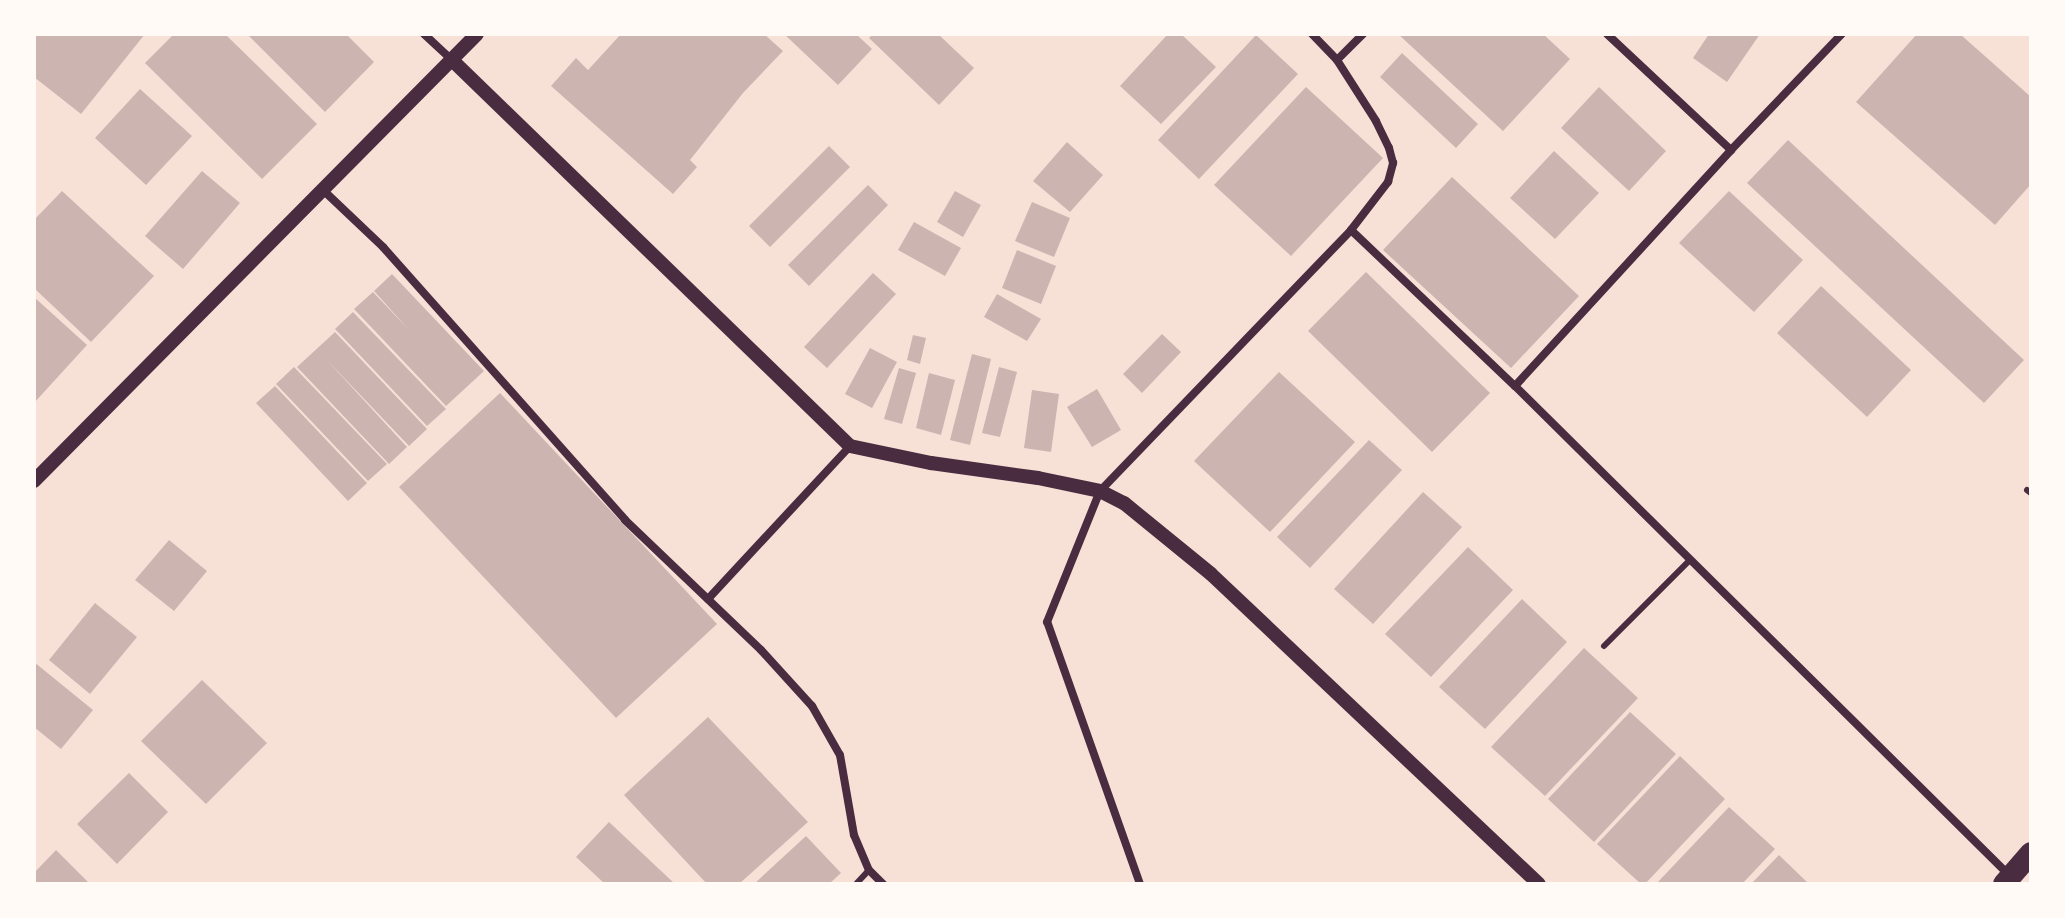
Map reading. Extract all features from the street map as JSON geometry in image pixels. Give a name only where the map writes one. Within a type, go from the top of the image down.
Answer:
[{"type":"highway","points":[[2007,880],[2031,853]]},
{"type":"street","points":[[424,34],[850,446],[1100,491],[1144,518],[1211,574],[1539,884]]},
{"type":"street","points":[[34,481],[477,34]]},
{"type":"street","points":[[1140,884],[1047,622],[1100,491],[1351,230],[1388,182],[1393,163],[1376,121],[1337,60],[1312,34]]},
{"type":"street","points":[[1337,60],[1363,34]]},
{"type":"street","points":[[1607,34],[1731,150]]},
{"type":"street","points":[[1515,386],[1842,34]]},
{"type":"street","points":[[323,190],[383,247],[625,520],[708,599],[812,706],[840,755],[854,835],[869,870],[883,884]]},
{"type":"street","points":[[1351,230],[1515,386],[2007,880]]},
{"type":"street","points":[[708,599],[850,446]]},
{"type":"lane","points":[[1604,646],[1690,560]]},
{"type":"lane","points":[[856,884],[869,870]]},
{"type":"building","points":[[34,34],[145,34],[81,114],[34,77]]},
{"type":"building","points":[[174,34],[225,34],[317,124],[262,179],[145,63]]},
{"type":"building","points":[[247,34],[346,34],[374,62],[325,112]]},
{"type":"building","points":[[621,34],[764,34],[783,51],[743,93],[690,160],[697,167],[673,194],[551,86],[576,58],[588,70]]},
{"type":"building","points":[[784,34],[856,34],[872,49],[838,85]]},
{"type":"building","points":[[873,34],[938,34],[974,68],[939,105],[869,38]]},
{"type":"building","points":[[1168,34],[1181,34],[1216,67],[1161,124],[1120,86]]},
{"type":"building","points":[[1398,34],[1543,34],[1570,59],[1503,131]]},
{"type":"building","points":[[1709,34],[1760,34],[1727,82],[1693,58]]},
{"type":"building","points":[[1917,34],[1960,34],[2031,97],[2031,184],[1995,225],[1856,102]]},
{"type":"building","points":[[1256,35],[1298,74],[1199,179],[1158,140]]},
{"type":"building","points":[[1402,53],[1478,124],[1456,148],[1380,77]]},
{"type":"building","points":[[1306,87],[1383,158],[1291,256],[1214,185]]},
{"type":"building","points":[[1599,87],[1666,151],[1629,191],[1561,128]]},
{"type":"building","points":[[140,89],[192,136],[146,185],[95,138]]},
{"type":"building","points":[[1788,140],[2024,360],[1984,403],[1747,183]]},
{"type":"building","points":[[1067,142],[1103,175],[1070,212],[1033,181]]},
{"type":"building","points":[[829,146],[850,167],[770,247],[749,226]]},
{"type":"building","points":[[1554,151],[1599,193],[1555,239],[1510,198]]},
{"type":"building","points":[[202,171],[240,203],[183,269],[145,236]]},
{"type":"building","points":[[1452,177],[1579,296],[1511,368],[1383,250]]},
{"type":"building","points":[[868,185],[888,205],[809,286],[788,265]]},
{"type":"building","points":[[62,191],[154,276],[91,342],[34,288],[34,220]]},
{"type":"building","points":[[955,191],[981,205],[963,237],[937,222]]},
{"type":"building","points":[[1729,191],[1803,260],[1754,312],[1679,243]]},
{"type":"building","points":[[1032,202],[1070,218],[1054,257],[1015,241]]},
{"type":"building","points":[[914,222],[961,248],[945,276],[898,250]]},
{"type":"building","points":[[1017,250],[1056,266],[1041,304],[1002,288]]},
{"type":"building","points":[[1366,272],[1490,393],[1432,452],[1308,331]]},
{"type":"building","points":[[873,273],[896,294],[827,368],[804,347]]},
{"type":"building","points":[[392,274],[484,371],[446,406],[354,309],[373,292],[410,331],[374,291]]},
{"type":"building","points":[[1821,286],[1911,370],[1867,417],[1777,333]]},
{"type":"building","points":[[997,294],[1041,319],[1027,341],[984,317]]},
{"type":"building","points":[[34,297],[87,345],[34,403]]},
{"type":"building","points":[[353,312],[446,409],[427,426],[335,329]]},
{"type":"building","points":[[335,332],[427,429],[409,446],[325,358],[407,447],[389,464],[297,367]]},
{"type":"building","points":[[1162,334],[1181,352],[1142,393],[1123,374]]},
{"type":"building","points":[[913,335],[926,338],[920,364],[907,360]]},
{"type":"building","points":[[870,348],[897,362],[872,408],[845,394]]},
{"type":"building","points":[[972,354],[991,359],[970,445],[950,440]]},
{"type":"building","points":[[294,367],[387,464],[368,481],[276,384]]},
{"type":"building","points":[[999,367],[1017,372],[1000,437],[982,433]]},
{"type":"building","points":[[899,368],[916,373],[902,424],[884,419]]},
{"type":"building","points":[[1279,372],[1355,442],[1270,532],[1194,461]]},
{"type":"building","points":[[929,373],[955,380],[941,435],[916,428]]},
{"type":"building","points":[[275,386],[367,483],[348,501],[256,403]]},
{"type":"building","points":[[1097,389],[1121,430],[1092,447],[1067,407]]},
{"type":"building","points":[[1032,390],[1059,394],[1051,452],[1024,448]]},
{"type":"building","points":[[500,393],[717,624],[616,718],[399,487]]},
{"type":"building","points":[[1369,440],[1402,470],[1310,568],[1277,537]]},
{"type":"building","points":[[1423,492],[1462,527],[1373,624],[1334,589]]},
{"type":"building","points":[[169,540],[207,571],[174,611],[135,580]]},
{"type":"building","points":[[1468,547],[1513,590],[1431,677],[1385,634]]},
{"type":"building","points":[[1522,599],[1567,642],[1485,729],[1439,687]]},
{"type":"building","points":[[95,603],[137,637],[90,694],[49,660]]},
{"type":"building","points":[[1584,648],[1638,698],[1545,796],[1491,747]]},
{"type":"building","points":[[34,662],[93,710],[61,749],[34,727]]},
{"type":"building","points":[[202,680],[267,743],[206,804],[141,741]]},
{"type":"building","points":[[1630,712],[1676,754],[1594,842],[1548,799]]},
{"type":"building","points":[[708,717],[808,822],[739,884],[707,884],[624,795]]},
{"type":"building","points":[[1680,756],[1725,799],[1645,884],[1641,884],[1597,844]]},
{"type":"building","points":[[129,773],[168,812],[117,864],[77,824]]},
{"type":"building","points":[[1729,807],[1775,849],[1742,884],[1656,884]]},
{"type":"building","points":[[609,822],[675,884],[605,884],[576,857]]},
{"type":"building","points":[[806,836],[841,873],[829,884],[754,884]]},
{"type":"building","points":[[56,850],[90,884],[34,884],[34,873]]},
{"type":"building","points":[[1779,855],[1809,884],[1751,884]]}]
